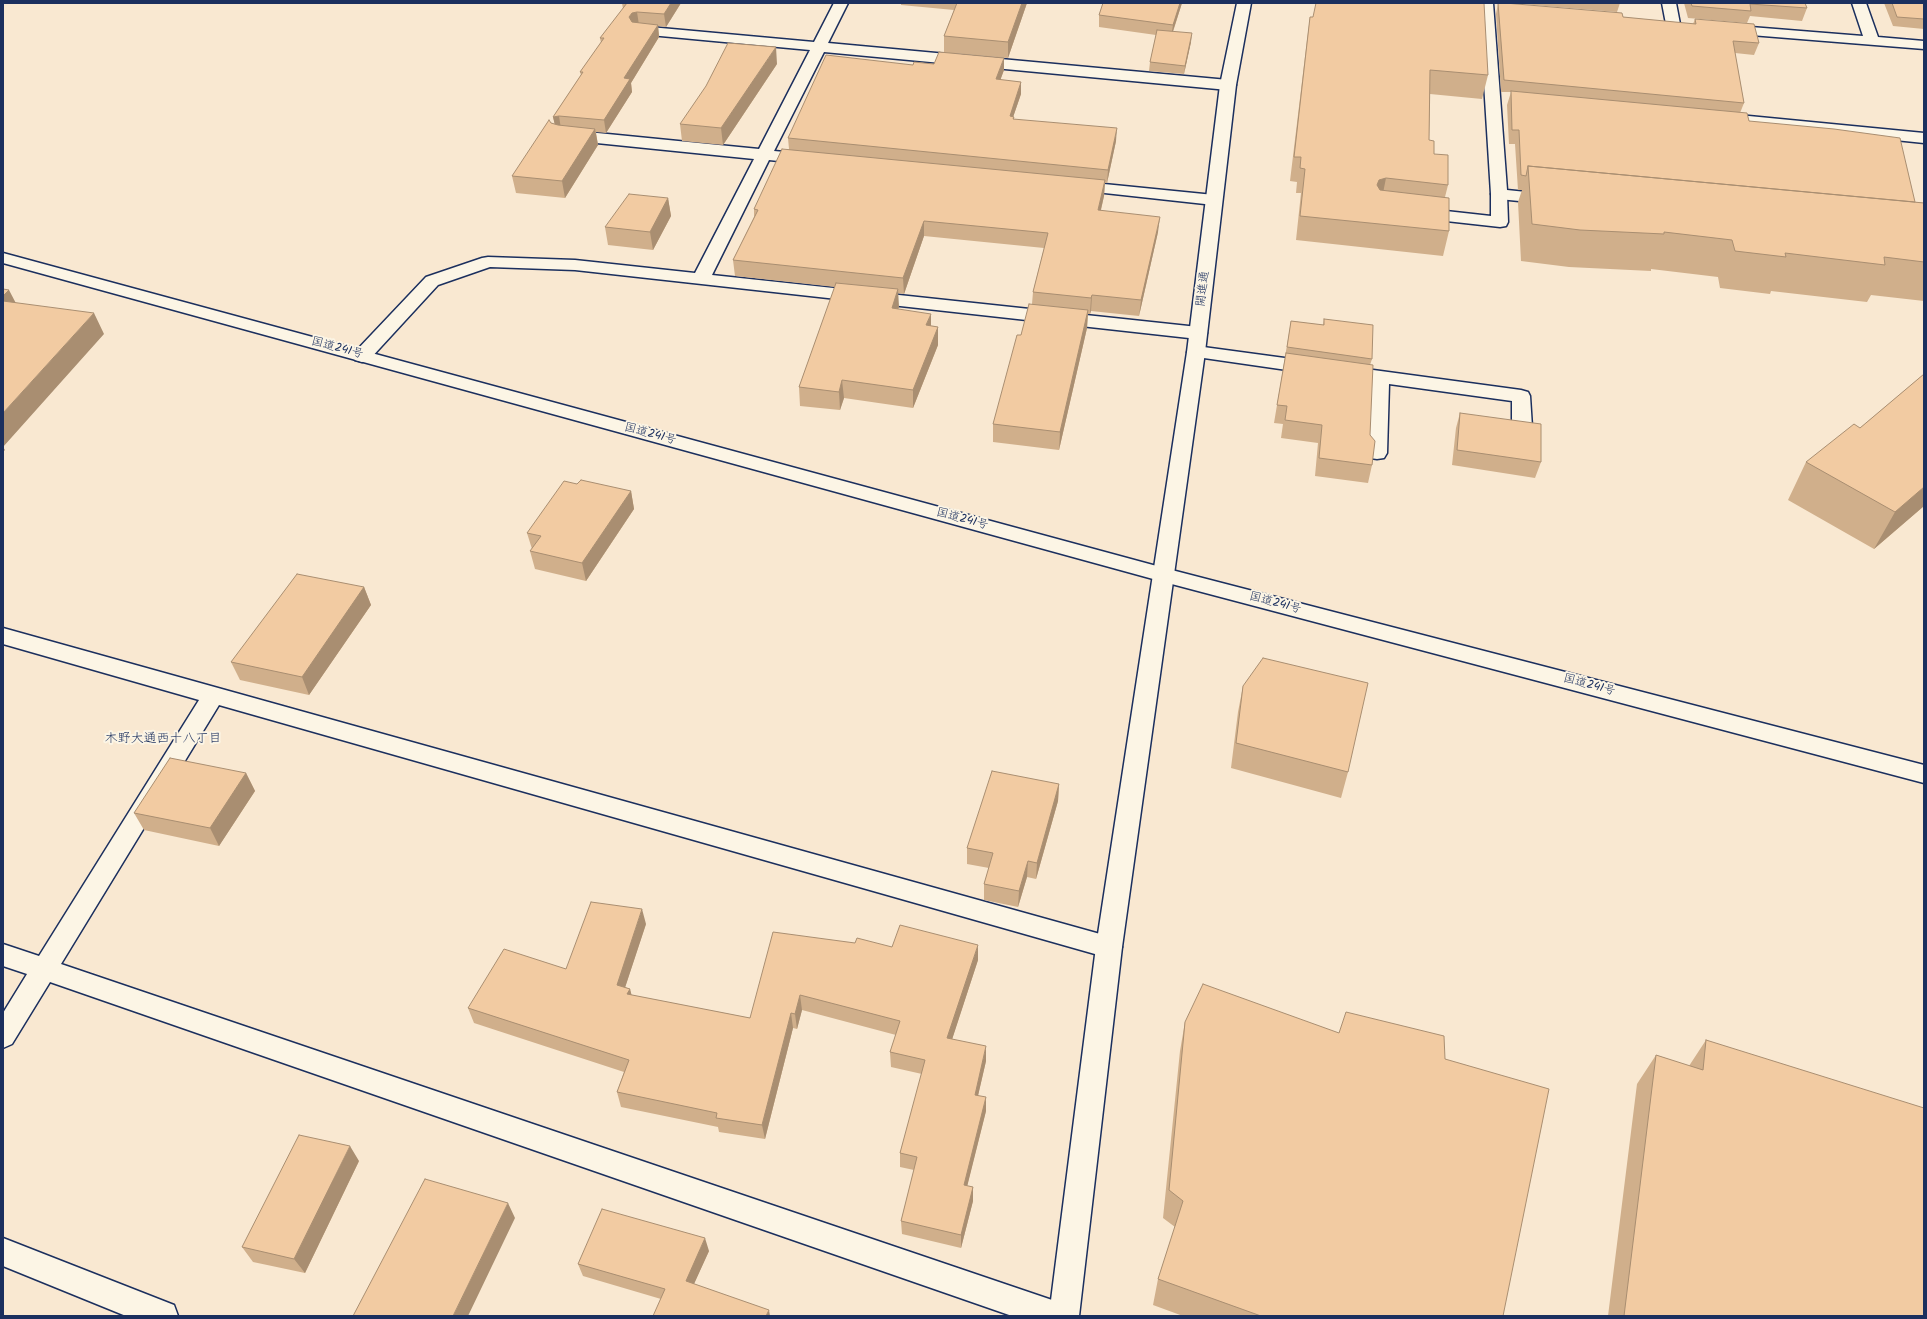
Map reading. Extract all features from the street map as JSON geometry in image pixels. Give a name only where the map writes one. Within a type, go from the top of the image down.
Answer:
[{"type":"main road","points":[[701,279],[841,3]]},
{"type":"main road","name":"開進通","points":[[1064,1316],[1109,947],[1196,352],[1228,85],[1244,3]]},
{"type":"main road","points":[[1669,3],[1674,24]]},
{"type":"main road","points":[[1859,3],[1872,41]]},
{"type":"main road","points":[[1405,212],[1500,222],[1499,97],[1486,6]]},
{"type":"main road","points":[[1658,23],[1689,26]]},
{"type":"main road","points":[[1713,28],[1924,45]]},
{"type":"main road","points":[[639,30],[1228,85]]},
{"type":"main road","points":[[1704,117],[1924,138]]},
{"type":"main road","points":[[561,135],[819,161]]},
{"type":"main road","points":[[1056,184],[1214,200]]},
{"type":"main road","points":[[1499,194],[1562,200]]},
{"type":"main road","name":"国道241号","points":[[3,258],[1164,575],[1924,774]]},
{"type":"main road","points":[[362,356],[432,281],[488,262],[575,265],[1198,334]]},
{"type":"main road","points":[[1196,352],[1521,396],[1522,427]]},
{"type":"main road","points":[[1378,453],[1380,377]]},
{"type":"main road","points":[[3,636],[1109,947]]},
{"type":"main road","points":[[3,1036],[214,695]]},
{"type":"main road","points":[[3,955],[1055,1316]]},
{"type":"main road","points":[[3,1252],[163,1316]]},
{"type":"building","points":[[627,3],[671,3],[664,14],[637,12],[632,13],[629,17],[632,22],[658,25],[624,78],[630,79],[604,120],[559,116],[553,117],[583,72],[580,72],[604,38],[600,38]]},
{"type":"building","points":[[957,3],[1022,3],[1008,42],[944,36]]},
{"type":"building","points":[[1103,3],[1180,3],[1173,25],[1099,15]]},
{"type":"building","points":[[1316,3],[1484,3],[1488,75],[1430,70],[1429,140],[1434,141],[1434,154],[1448,155],[1448,185],[1386,178],[1379,180],[1377,185],[1380,190],[1449,198],[1449,231],[1300,216],[1305,169],[1300,168],[1301,157],[1294,157],[1310,17],[1313,17]]},
{"type":"building","points":[[1498,3],[1622,13],[1623,17],[1696,24],[1695,19],[1754,24],[1759,43],[1733,41],[1744,103],[1504,80]]},
{"type":"building","points":[[1691,3],[1805,3],[1807,8],[1750,4],[1751,11],[1692,6]]},
{"type":"building","points":[[1892,3],[1924,3],[1924,19],[1897,17]]},
{"type":"building","points":[[1157,30],[1192,33],[1185,66],[1150,62]]},
{"type":"building","points":[[728,43],[776,47],[721,128],[680,124],[706,86]]},
{"type":"building","points":[[939,52],[1004,58],[996,79],[1021,82],[1010,116],[1014,117],[1013,119],[1117,128],[1108,170],[788,138],[826,55],[913,65],[914,62],[934,64]]},
{"type":"building","points":[[1511,91],[1747,113],[1749,121],[1834,129],[1900,138],[1915,202],[1528,166],[1526,176],[1521,175],[1519,130],[1512,130]]},
{"type":"building","points":[[549,120],[551,123],[558,125],[595,129],[562,181],[512,176]]},
{"type":"building","points":[[782,149],[1105,180],[1098,210],[1160,217],[1141,300],[1092,295],[1091,298],[1033,292],[1048,233],[924,221],[903,278],[733,260],[758,210],[754,209]]},
{"type":"building","points":[[1528,166],[1924,203],[1924,262],[1884,257],[1885,265],[1785,253],[1786,257],[1735,251],[1732,240],[1664,232],[1664,234],[1580,230],[1532,224]]},
{"type":"building","points":[[629,194],[668,198],[650,232],[605,227]]},
{"type":"building","points":[[836,283],[898,289],[892,308],[931,314],[926,325],[938,327],[913,390],[842,380],[839,392],[799,387]]},
{"type":"building","points":[[3,289],[9,290],[3,296]]},
{"type":"building","points":[[3,301],[94,313],[3,413]]},
{"type":"building","points":[[1029,304],[1088,310],[1060,432],[993,424],[1017,335],[1021,335]]},
{"type":"building","points":[[1324,319],[1373,325],[1372,359],[1287,347],[1291,321],[1324,325]]},
{"type":"building","points":[[1286,353],[1373,365],[1370,435],[1375,441],[1372,465],[1319,458],[1322,425],[1285,420],[1287,406],[1277,405]]},
{"type":"building","points":[[1924,374],[1924,487],[1895,512],[1806,462],[1854,424],[1860,428]]},
{"type":"building","points":[[1460,413],[1541,424],[1541,462],[1457,450]]},
{"type":"building","points":[[581,480],[631,491],[582,563],[530,551],[541,536],[527,533],[564,481],[577,484]]},
{"type":"building","points":[[297,574],[364,587],[302,677],[231,662]]},
{"type":"building","points":[[1263,658],[1368,683],[1348,772],[1236,743],[1243,686]]},
{"type":"building","points":[[170,758],[246,773],[210,828],[134,813]]},
{"type":"building","points":[[992,771],[1059,784],[1037,863],[1028,861],[1019,891],[984,884],[993,853],[967,848]]},
{"type":"building","points":[[591,902],[642,909],[617,985],[630,989],[627,994],[750,1018],[773,932],[855,943],[857,938],[892,947],[900,925],[978,945],[947,1038],[986,1046],[975,1095],[986,1097],[964,1185],[973,1187],[961,1235],[901,1221],[917,1157],[900,1153],[925,1060],[890,1052],[900,1021],[800,995],[795,1014],[791,1013],[762,1125],[716,1118],[717,1113],[617,1092],[629,1060],[468,1008],[504,949],[566,969]]},
{"type":"building","points":[[1203,984],[1339,1033],[1346,1012],[1444,1036],[1445,1059],[1549,1089],[1503,1316],[1261,1316],[1158,1279],[1183,1201],[1169,1190],[1185,1022]]},
{"type":"building","points":[[1706,1040],[1924,1108],[1924,1316],[1624,1316],[1656,1055],[1703,1070]]},
{"type":"building","points":[[299,1135],[350,1146],[294,1259],[242,1247]]},
{"type":"building","points":[[425,1179],[508,1203],[453,1316],[353,1316]]},
{"type":"building","points":[[602,1209],[705,1238],[686,1281],[769,1310],[766,1316],[653,1316],[665,1289],[578,1264]]},
{"type":"district","name":"木野大通西十八丁目","points":[[163,740]]}]
